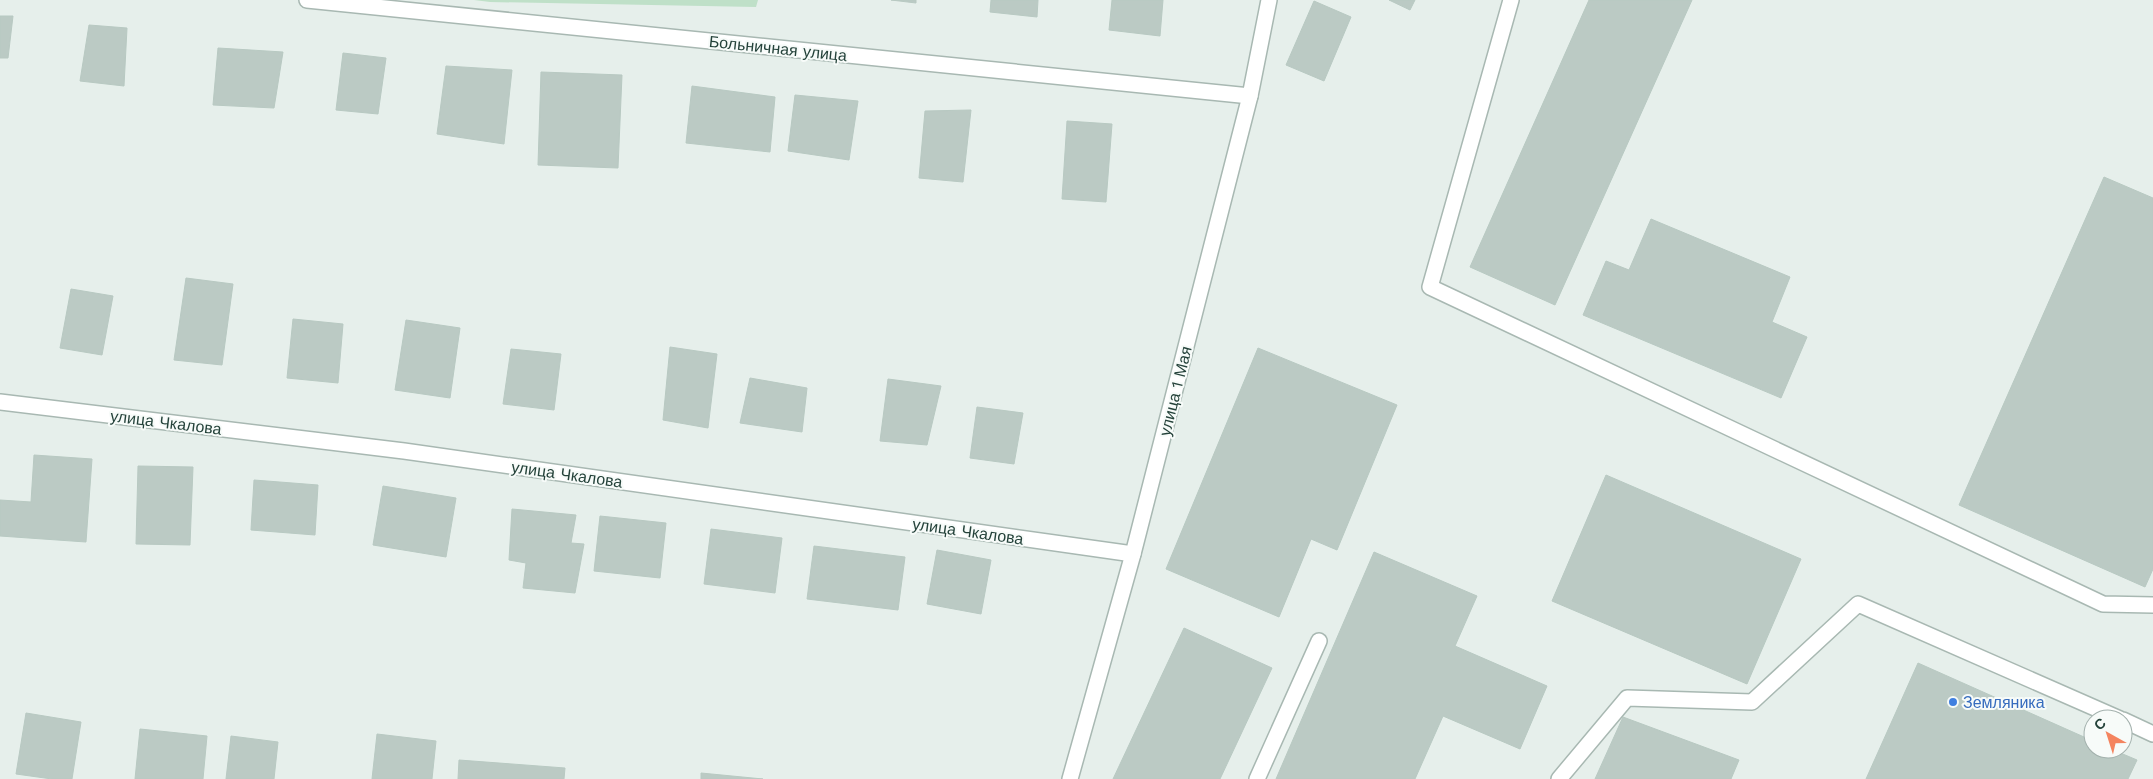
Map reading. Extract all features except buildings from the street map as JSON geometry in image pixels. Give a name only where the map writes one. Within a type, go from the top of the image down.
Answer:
[{"type":"street","name":"Больничная улица","points":[[307,0],[1250,96]]},
{"type":"street","name":"улица 1 Мая","points":[[1070,779],[1133,554],[1250,96],[1269,0]]},
{"type":"street","points":[[1511,0],[1430,287],[2103,604],[2153,605]]},
{"type":"street","name":"улица Чкалова","points":[[0,402],[404,451],[1133,554]]},
{"type":"street","points":[[1559,779],[1627,698],[1752,702],[1858,604],[2096,709]]},
{"type":"street","points":[[1257,779],[1319,642]]},
{"type":"street","points":[[2133,725],[2153,734]]},
{"type":"green space","points":[[474,0],[758,0],[756,7],[490,2]]},
{"type":"place","name":"Земляника","points":[[1953,702]]}]
